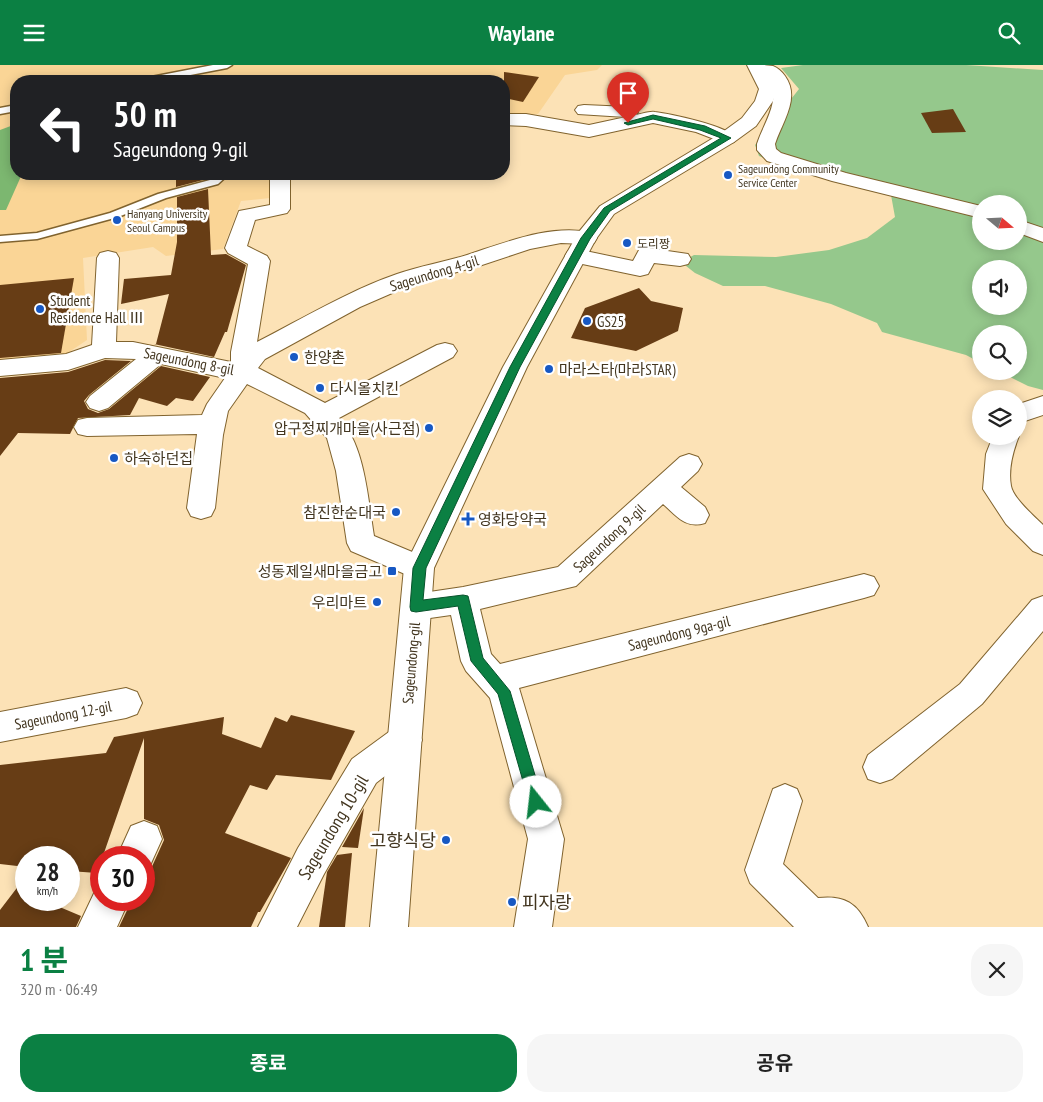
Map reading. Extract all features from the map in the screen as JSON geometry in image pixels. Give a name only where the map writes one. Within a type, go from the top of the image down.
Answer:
[{"type":"street","name":"Sageundong-gil","points":[[389,927],[420,568],[515,367],[581,247],[607,209],[727,138],[749,122],[764,101],[768,89],[757,65]]},
{"type":"street","points":[[757,65],[769,69],[781,81],[783,95],[777,121],[766,145],[767,150],[774,157],[839,177],[972,209]]},
{"type":"street","points":[[584,110],[636,113],[649,118]]},
{"type":"street","points":[[510,120],[526,120],[590,131],[653,117],[702,128],[727,138]]},
{"type":"street","points":[[243,371],[243,352],[259,261],[236,248],[246,215],[280,209],[280,180]]},
{"type":"street","points":[[1028,230],[1043,236]]},
{"type":"street","name":"Sageundong 4-gil","points":[[201,508],[216,411],[256,353],[352,302],[405,279],[471,261],[526,243],[561,237],[581,247]]},
{"type":"street","points":[[581,247],[640,269],[647,255],[680,259]]},
{"type":"street","points":[[104,350],[108,258]]},
{"type":"street","name":"Sageundong 8-gil","points":[[0,368],[68,362],[104,350],[133,350],[227,371],[243,371],[314,407],[339,434],[349,471],[361,543],[420,568]]},
{"type":"street","points":[[322,416],[444,351]]},
{"type":"street","points":[[99,402],[157,355]]},
{"type":"street","points":[[1027,412],[1043,405]]},
{"type":"street","points":[[87,427],[213,424]]},
{"type":"street","points":[[1002,445],[998,454],[997,489],[1016,516],[1043,543]]},
{"type":"street","name":"Sageundong 9-gil","points":[[416,607],[463,600],[566,577],[689,464]]},
{"type":"street","points":[[663,488],[695,515]]},
{"type":"street","name":"Sageundong 9ga-gil","points":[[494,680],[864,586]]},
{"type":"street","points":[[463,600],[477,661],[504,691],[546,839],[533,927]]},
{"type":"street","points":[[880,767],[971,694],[1043,609]]},
{"type":"street","name":"Sageundong 12-gil","points":[[0,727],[126,703]]},
{"type":"street","name":"Sageundong 10-gil","points":[[277,927],[310,861],[364,771],[405,740]]},
{"type":"street","points":[[785,801],[763,870],[811,917],[835,915],[849,927]]},
{"type":"street","points":[[97,927],[105,911]]},
{"type":"lane","points":[[176,75],[227,65]]},
{"type":"lane","points":[[0,239],[37,236],[114,215],[162,196],[216,180]]},
{"type":"shaded area","name":"Hanyang University Seoul Campus","points":[[0,65],[602,65],[597,70],[565,75],[538,114],[510,115],[510,75],[10,75],[10,180],[271,180],[270,198],[241,201],[223,249],[166,256],[153,247],[83,258],[87,340],[63,356],[0,360]]},
{"type":"green space","points":[[803,65],[966,65],[1043,70],[1043,390],[1016,380],[1027,380],[1027,325],[972,325],[972,358],[882,332],[877,323],[831,304],[765,286],[723,286],[695,273],[681,262],[694,255],[776,257],[829,250],[867,238],[895,217],[891,195],[790,169],[759,156],[755,145],[799,89],[781,68]]},
{"type":"green space","points":[[10,126],[10,180],[19,180],[6,210],[0,210],[0,130]]},
{"type":"building","points":[[504,72],[539,77],[523,102],[510,99],[510,75],[504,75]]},
{"type":"building","points":[[953,109],[966,132],[932,133],[921,113]]},
{"type":"building","points":[[176,180],[203,180],[176,187]]},
{"type":"building","points":[[208,189],[211,255],[226,254],[246,265],[227,332],[225,332],[214,357],[154,344],[156,344],[169,294],[121,304],[124,279],[171,275],[177,242],[177,197]]},
{"type":"building","name":"Student Residence Hall Ⅲ","points":[[74,278],[61,353],[0,358],[0,285]]},
{"type":"building","points":[[639,288],[651,301],[683,308],[678,331],[636,351],[571,338],[585,308]]},
{"type":"building","points":[[105,360],[131,361],[84,401],[88,409],[98,413],[109,409],[161,366],[210,377],[193,401],[176,398],[167,406],[139,398],[130,415],[78,418],[70,434],[18,433],[0,456],[0,378],[68,372]]},
{"type":"building","points":[[291,715],[355,731],[331,780],[276,775],[267,790],[250,785],[225,833],[291,858],[251,927],[119,927],[127,911],[155,911],[155,860],[164,840],[159,825],[144,819],[144,738],[106,846],[90,846],[90,872],[80,872],[80,846],[15,846],[15,866],[0,864],[0,765],[106,753],[114,737],[224,717],[222,734],[261,748],[275,717],[287,722]]},
{"type":"building","points":[[364,808],[358,848],[342,847]]},
{"type":"building","points":[[352,853],[345,927],[319,927],[327,872],[337,855]]},
{"type":"building","points":[[15,890],[15,911],[69,911],[81,916],[76,927],[0,927],[0,910]]},
{"type":"place","name":"Sageundong Community Service Center","points":[[728,175]]},
{"type":"place","name":"Hanyang University Seoul Campus","points":[[117,220]]},
{"type":"place","name":"도리짱","points":[[627,243]]},
{"type":"place","name":"Student Residence Hall Ⅲ","points":[[40,309]]},
{"type":"place","name":"GS25","points":[[587,321]]},
{"type":"place","name":"한양촌","points":[[294,357]]},
{"type":"place","name":"마라스타(마라STAR)","points":[[549,369]]},
{"type":"place","name":"다시올치킨","points":[[320,388]]},
{"type":"place","name":"압구정찌개마을(사근점)","points":[[429,428]]},
{"type":"place","name":"하숙하던집","points":[[114,458]]},
{"type":"place","name":"참진한순대국","points":[[396,512]]},
{"type":"place","name":"영화당약국","points":[[468,519]]},
{"type":"place","name":"성동제일새마을금고","points":[[392,571]]},
{"type":"place","name":"우리마트","points":[[377,602]]},
{"type":"place","name":"고향식당","points":[[446,840]]},
{"type":"place","name":"피자랑","points":[[512,902]]},
{"type":"route","points":[[536,802],[504,691],[477,661],[463,600],[416,607],[420,568],[515,367],[586,238],[607,209],[727,138],[702,128],[653,117],[628,123]]}]
